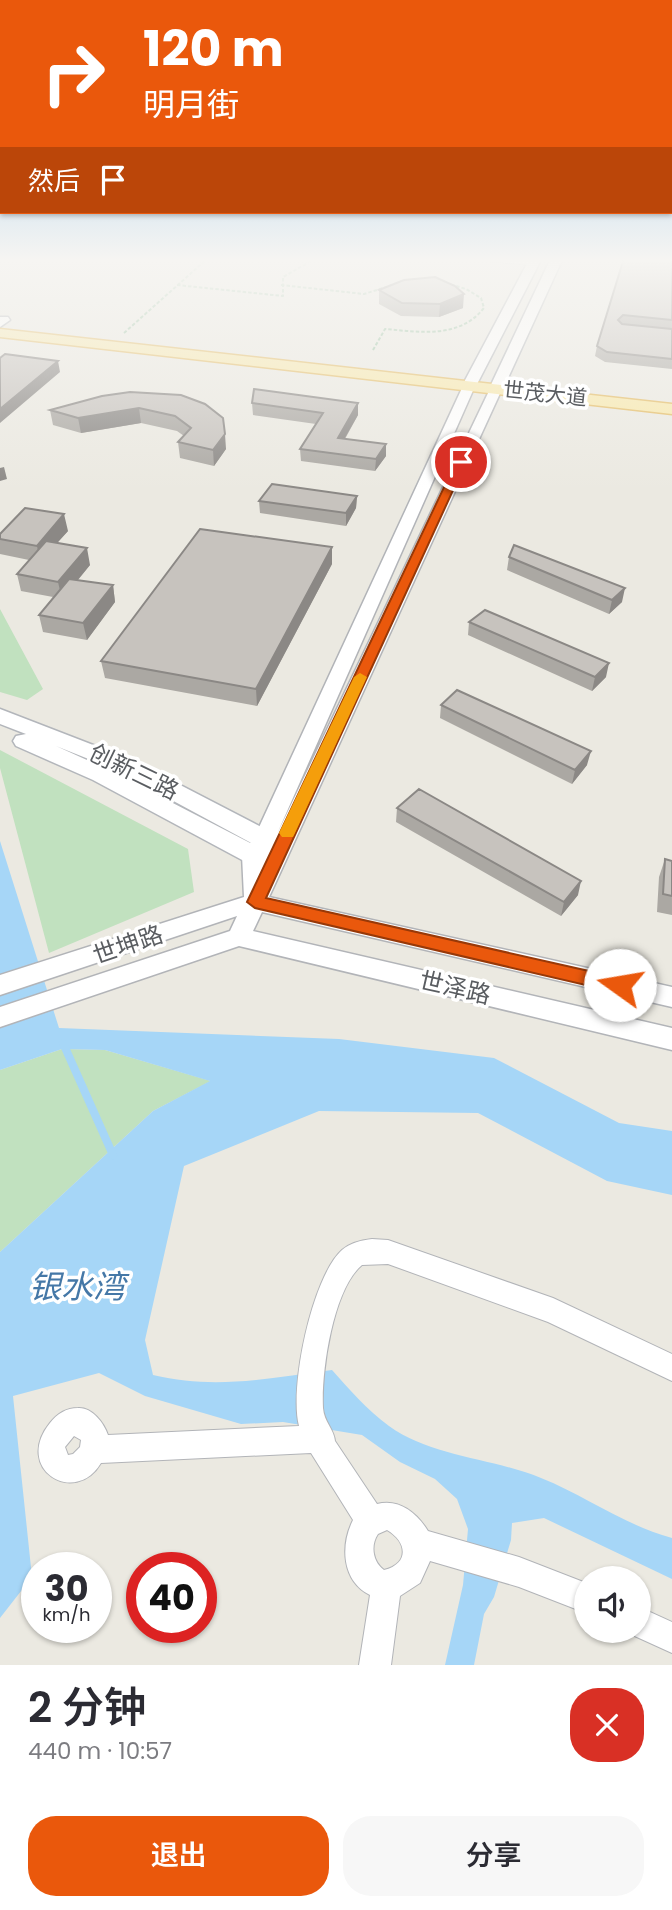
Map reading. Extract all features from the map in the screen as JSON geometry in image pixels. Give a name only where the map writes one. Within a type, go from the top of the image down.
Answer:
[{"type":"main road","name":"世茂大道","points":[[101,336],[499,382],[672,409]]},
{"type":"main road","name":"世茂大道","points":[[144,336],[473,379]]},
{"type":"main road","points":[[473,379],[496,336]]},
{"type":"main road","points":[[499,382],[521,336]]},
{"type":"main road","name":"世茂大道","points":[[499,382],[555,380]]},
{"type":"main road","name":"创新三路","points":[[0,716],[124,765],[258,847]]},
{"type":"main road","name":"创新三路","points":[[0,733],[38,746],[258,847]]},
{"type":"street","points":[[255,902],[258,847],[473,379]]},
{"type":"street","points":[[239,937],[499,382]]},
{"type":"street","name":"世坤路","points":[[0,985],[255,902]]},
{"type":"street","name":"世泽路","points":[[255,902],[672,997]]},
{"type":"street","name":"世坤路","points":[[0,1017],[239,937]]},
{"type":"street","name":"世泽路","points":[[239,937],[672,1039]]},
{"type":"street","points":[[371,1520],[342,1482],[316,1431],[312,1367],[328,1292],[338,1272],[350,1259],[366,1250],[388,1252],[553,1311],[672,1368]]},
{"type":"street","points":[[93,1450],[316,1431]]},
{"type":"street","points":[[389,1515],[398,1518],[407,1523],[417,1543],[417,1555],[409,1576],[401,1583],[387,1585],[372,1579],[360,1560],[359,1538],[371,1520],[389,1515]]},
{"type":"street","points":[[417,1543],[457,1552],[574,1593]]},
{"type":"street","points":[[375,1665],[387,1585]]},
{"type":"street","points":[[651,1628],[672,1638]]},
{"type":"path","points":[[373,350],[381,336]]},
{"type":"green space","points":[[0,609],[43,689],[27,700],[0,692]]},
{"type":"green space","points":[[0,750],[188,849],[194,892],[49,953],[0,768]]},
{"type":"green space","points":[[62,1049],[105,1050],[211,1081],[153,1111],[0,1252],[0,1070]]},
{"type":"water","name":"银水湾","points":[[0,841],[59,1028],[339,1039],[494,1058],[619,1123],[672,1131],[672,1195],[607,1181],[478,1113],[319,1111],[184,1166],[145,1340],[153,1375],[176,1379],[199,1382],[243,1381],[332,1370],[373,1413],[406,1436],[443,1451],[541,1478],[638,1526],[672,1538],[672,1579],[651,1569],[651,1566],[645,1566],[544,1518],[512,1523],[511,1540],[494,1597],[484,1614],[474,1665],[445,1665],[463,1585],[468,1529],[457,1499],[435,1479],[400,1462],[362,1435],[283,1422],[241,1424],[145,1396],[99,1373],[13,1396],[29,1552],[21,1552],[21,1591],[0,1618],[0,1252],[153,1111],[210,1081],[105,1050],[62,1049],[0,1070]]},
{"type":"building","points":[[600,336],[672,336],[672,359],[607,352],[597,346]]},
{"type":"building","points":[[5,354],[58,361],[0,409],[0,358]]},
{"type":"building","points":[[254,389],[358,403],[338,438],[386,444],[376,459],[300,449],[323,413],[252,403]]},
{"type":"building","points":[[130,392],[181,395],[205,404],[223,418],[225,434],[213,450],[178,442],[191,428],[175,416],[139,408],[78,418],[50,410],[102,396]]},
{"type":"building","points":[[272,484],[357,496],[346,513],[259,501]]},
{"type":"building","points":[[25,508],[64,514],[37,546],[0,539],[0,534]]},
{"type":"building","points":[[200,529],[332,547],[256,689],[101,661]]},
{"type":"building","points":[[46,541],[87,548],[58,582],[17,574]]},
{"type":"building","points":[[514,545],[625,588],[612,600],[509,557]]},
{"type":"building","points":[[69,579],[113,585],[83,623],[39,615]]},
{"type":"building","points":[[485,610],[609,663],[595,677],[469,622]]},
{"type":"building","points":[[457,690],[591,751],[575,770],[441,705]]},
{"type":"building","points":[[419,789],[581,881],[564,902],[397,808]]},
{"type":"building","points":[[665,859],[672,861],[672,896],[663,894]]},
{"type":"waterway","name":"银水湾","points":[[63,1043],[113,1155]]},
{"type":"slow traffic","points":[[287,833],[360,677]]},
{"type":"route","points":[[461,462],[255,902],[620,985]]}]
